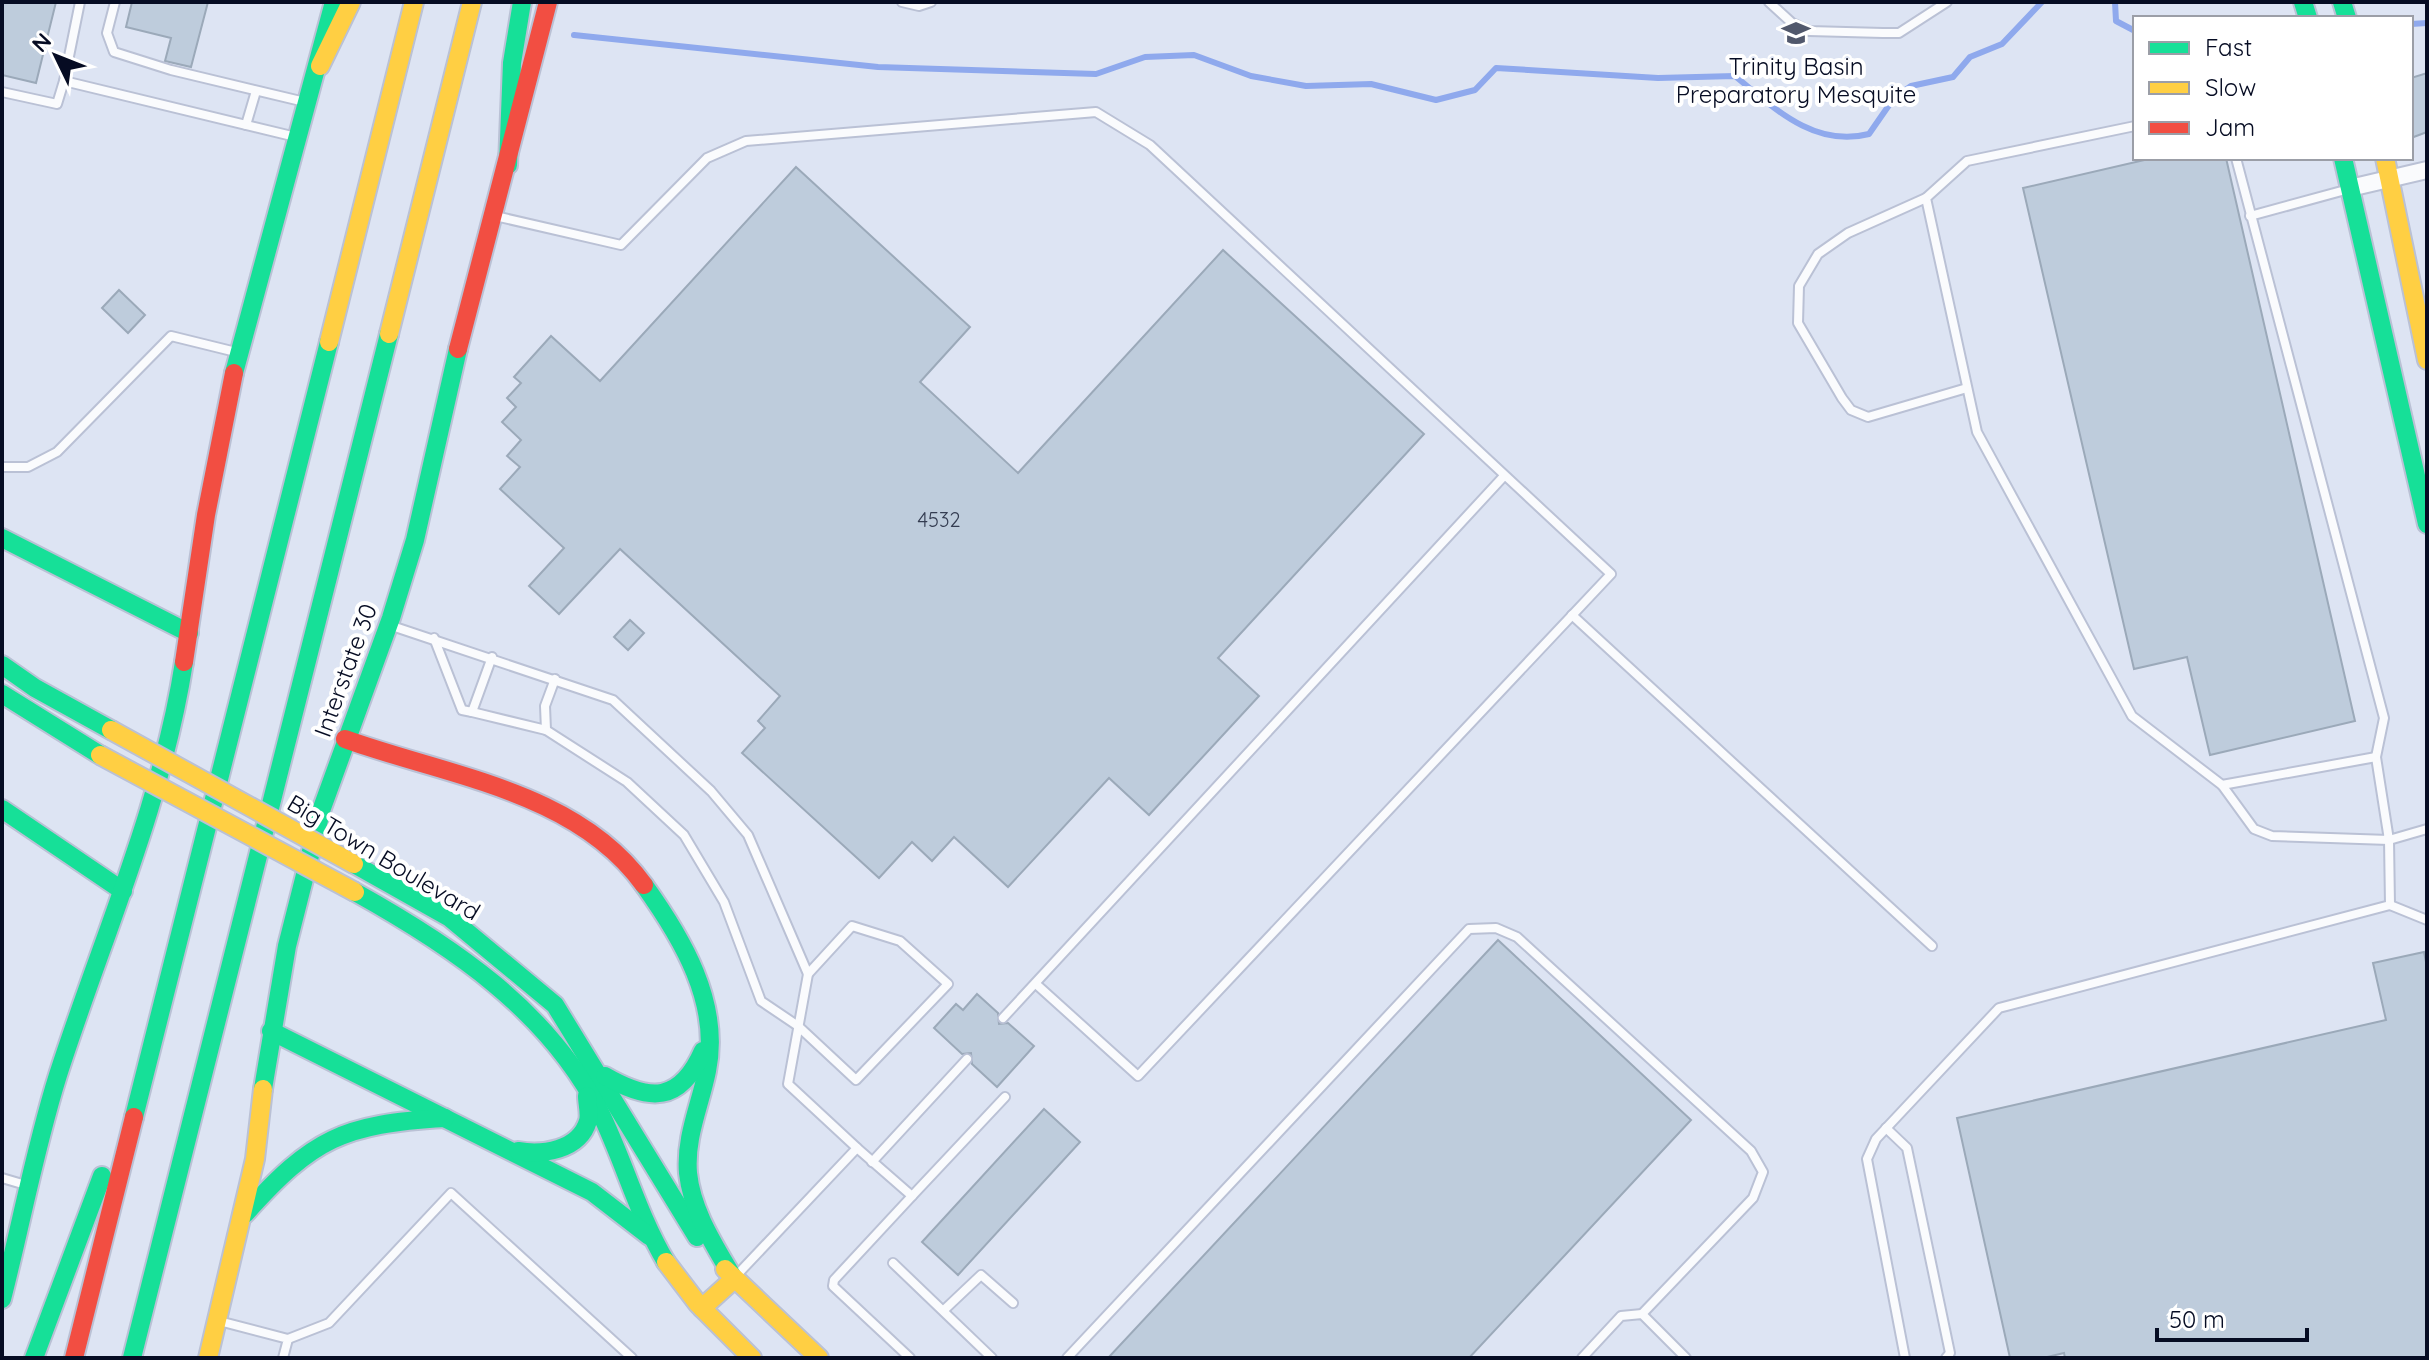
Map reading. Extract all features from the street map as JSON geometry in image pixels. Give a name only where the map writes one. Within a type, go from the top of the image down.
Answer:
[{"type":"main road","points":[[2,1299],[58,1076],[123,891],[174,727],[206,515],[240,353],[320,66],[334,2]]},
{"type":"main road","points":[[320,66],[351,2]]},
{"type":"main road","points":[[74,1358],[414,2]]},
{"type":"main road","points":[[132,1358],[472,2]]},
{"type":"main road","points":[[508,165],[512,63],[522,2]]},
{"type":"main road","name":"Interstate 30","points":[[208,1358],[255,1159],[271,1031],[287,946],[322,808],[389,624],[415,540],[449,385],[548,2]]},
{"type":"main road","points":[[2343,160],[2427,524]]},
{"type":"main road","points":[[2386,160],[2427,360]]},
{"type":"main road","points":[[2,538],[189,633]]},
{"type":"main road","name":"Big Town Boulevard","points":[[2,665],[35,688],[450,918],[537,989],[555,1005],[600,1073],[679,1214],[734,1279],[819,1358]]},
{"type":"main road","name":"Big Town Boulevard","points":[[2,694],[100,755],[433,935],[499,986],[550,1037],[577,1073],[670,1267],[702,1308],[752,1358]]},
{"type":"main road","points":[[345,739],[396,759],[520,795],[578,821],[607,843],[633,871],[677,933],[704,1002],[710,1054],[691,1126],[688,1176],[691,1200],[699,1220],[734,1279],[702,1308]]},
{"type":"main road","points":[[2,809],[123,891]]},
{"type":"main road","points":[[271,1031],[490,1143],[583,1185],[631,1218],[656,1243]]},
{"type":"main road","points":[[600,1073],[628,1092],[643,1096],[669,1093],[684,1084],[698,1065],[708,1035]]},
{"type":"main road","points":[[34,1358],[150,1049]]},
{"type":"main road","points":[[490,1143],[542,1155],[570,1144],[582,1133],[590,1109],[577,1073]]},
{"type":"main road","points":[[242,1218],[278,1175],[311,1145],[337,1132],[393,1119],[445,1118]]},
{"type":"street","points":[[2350,188],[2427,170]]},
{"type":"lane","points":[[2,92],[57,104],[80,2]]},
{"type":"lane","points":[[115,2],[107,33],[114,52],[309,104]]},
{"type":"lane","points":[[902,2],[919,6],[931,2]]},
{"type":"lane","points":[[1769,2],[1792,23],[1809,31],[1883,33],[1899,33],[1947,2]]},
{"type":"lane","points":[[64,81],[300,138]]},
{"type":"lane","points":[[246,125],[256,91]]},
{"type":"lane","points":[[494,216],[621,245],[707,158],[746,141],[1096,112],[1150,145],[1611,574],[1138,1076],[1036,984]]},
{"type":"lane","points":[[1967,388],[1868,417],[1851,410],[1798,323],[1799,286],[1818,254],[1848,233],[1926,198],[1967,161],[2133,126]]},
{"type":"lane","points":[[2236,160],[2384,718],[2376,757],[2389,840],[2390,905]]},
{"type":"lane","points":[[2250,216],[2350,188]]},
{"type":"lane","points":[[1926,198],[1977,432],[2132,716],[2222,785],[2254,829],[2272,836],[2389,840],[2427,829]]},
{"type":"lane","points":[[2,467],[28,467],[57,452],[171,336],[240,353]]},
{"type":"lane","points":[[1003,1018],[1504,476]]},
{"type":"lane","points":[[1572,615],[1932,946]]},
{"type":"lane","points":[[389,624],[518,665],[613,700],[711,791],[748,835],[808,974]]},
{"type":"lane","points":[[434,638],[462,710],[546,730],[636,788],[684,835],[724,902],[761,1001],[798,1026],[856,1080],[948,984],[900,941],[852,926],[808,974],[798,1026],[788,1084],[912,1196]]},
{"type":"lane","points":[[472,712],[492,657]]},
{"type":"lane","points":[[546,730],[545,706],[555,679]]},
{"type":"lane","points":[[2222,785],[2376,757]]},
{"type":"lane","points":[[1905,1358],[1867,1159],[1876,1139],[1999,1008],[2390,905],[2427,920]]},
{"type":"lane","points":[[1067,1358],[1469,929],[1496,928],[1517,937],[1751,1151],[1763,1172],[1753,1198],[1642,1314],[1621,1316],[1582,1358]]},
{"type":"lane","points":[[872,1162],[967,1059]]},
{"type":"lane","points":[[910,1358],[833,1286],[834,1280],[1005,1097]]},
{"type":"lane","points":[[1886,1128],[1907,1148],[1950,1353],[1946,1358]]},
{"type":"lane","points":[[734,1279],[857,1148]]},
{"type":"lane","points":[[2,1178],[30,1186]]},
{"type":"lane","points":[[217,1320],[288,1339],[329,1323],[451,1193],[632,1358]]},
{"type":"lane","points":[[893,1263],[992,1358]]},
{"type":"lane","points":[[944,1310],[981,1275],[1013,1303]]},
{"type":"lane","points":[[1642,1314],[1686,1358]]},
{"type":"lane","points":[[283,1358],[288,1339]]},
{"type":"building","points":[[2,2],[56,2],[36,83],[2,75]]},
{"type":"building","points":[[132,2],[208,2],[191,67],[165,61],[171,38],[126,27]]},
{"type":"building","points":[[2427,73],[2427,132],[2413,137],[2413,77]]},
{"type":"building","points":[[2144,160],[2226,160],[2355,721],[2210,755],[2187,657],[2134,669],[2023,188]]},
{"type":"building","points":[[796,167],[970,327],[920,382],[1018,473],[1223,250],[1424,434],[1218,658],[1259,696],[1149,815],[1109,778],[1008,887],[954,837],[932,861],[912,842],[879,878],[742,753],[765,728],[758,721],[780,696],[620,549],[559,614],[529,586],[564,548],[500,489],[520,467],[507,456],[521,440],[502,422],[516,407],[507,398],[521,383],[514,377],[551,336],[600,381]]},
{"type":"building","points":[[119,290],[145,315],[128,333],[102,308]]},
{"type":"building","points":[[630,620],[644,633],[628,650],[614,637]]},
{"type":"building","points":[[1498,940],[1691,1120],[1469,1358],[1108,1358]]},
{"type":"building","points":[[2424,952],[2427,967],[2427,1358],[2065,1358],[2064,1353],[2043,1358],[2010,1358],[1957,1118],[2386,1020],[2373,963]]},
{"type":"building","points":[[977,994],[998,1013],[999,1024],[1008,1023],[1034,1046],[997,1087],[972,1064],[971,1053],[962,1054],[934,1028],[956,1004],[963,1010]]},
{"type":"building","points":[[1044,1109],[1080,1142],[958,1275],[922,1242]]},
{"type":"waterway","points":[[574,35],[878,67],[1096,74],[1145,57],[1194,55],[1251,76],[1306,86],[1371,84],[1436,100],[1475,90],[1496,68],[1658,78],[1735,76],[1796,122],[1830,135],[1849,137],[1869,134],[1894,98],[1911,86],[1953,77],[1970,57],[2002,44],[2042,2]]},
{"type":"waterway","points":[[2115,2],[2116,21],[2133,30]]},
{"type":"waterway","points":[[2413,24],[2427,23]]},
{"type":"traffic: fast","points":[[234,373],[334,2]]},
{"type":"traffic: fast","points":[[508,165],[512,63],[522,2]]},
{"type":"traffic: fast","points":[[2303,2],[2307,16]]},
{"type":"traffic: fast","points":[[2342,2],[2346,16]]},
{"type":"traffic: fast","points":[[2343,160],[2427,524]]},
{"type":"traffic: fast","points":[[132,1358],[389,334]]},
{"type":"traffic: fast","points":[[134,1117],[329,342]]},
{"type":"traffic: fast","points":[[263,1089],[287,946],[322,808],[391,618],[415,540],[458,349]]},
{"type":"traffic: fast","points":[[2,538],[189,633]]},
{"type":"traffic: fast","points":[[2,1299],[50,1103],[146,819],[174,715],[184,662]]},
{"type":"traffic: fast","points":[[2,665],[35,688],[111,730]]},
{"type":"traffic: fast","points":[[2,694],[100,755]]},
{"type":"traffic: fast","points":[[2,809],[123,891]]},
{"type":"traffic: fast","points":[[354,864],[450,918],[555,1005],[697,1237]]},
{"type":"traffic: fast","points":[[644,885],[684,949],[703,996],[710,1046],[691,1134],[688,1173],[699,1215],[734,1279]]},
{"type":"traffic: fast","points":[[355,892],[461,958],[525,1012],[553,1042],[579,1075],[600,1112],[647,1226],[666,1262]]},
{"type":"traffic: fast","points":[[271,1031],[592,1192],[649,1236]]},
{"type":"traffic: fast","points":[[605,1076],[636,1090],[662,1093],[674,1089],[684,1080],[703,1051]]},
{"type":"traffic: fast","points":[[518,1151],[559,1149],[577,1139],[588,1121],[587,1096]]},
{"type":"traffic: fast","points":[[245,1214],[291,1168],[332,1140],[380,1125],[445,1118]]},
{"type":"traffic: fast","points":[[34,1358],[102,1176]]},
{"type":"traffic: slow","points":[[320,66],[351,2]]},
{"type":"traffic: slow","points":[[329,342],[414,2]]},
{"type":"traffic: slow","points":[[389,334],[472,2]]},
{"type":"traffic: slow","points":[[2385,160],[2427,360]]},
{"type":"traffic: slow","points":[[111,730],[354,864]]},
{"type":"traffic: slow","points":[[100,755],[355,892]]},
{"type":"traffic: slow","points":[[208,1358],[255,1159],[263,1089]]},
{"type":"traffic: slow","points":[[666,1262],[698,1304],[752,1358]]},
{"type":"traffic: slow","points":[[725,1269],[819,1358]]},
{"type":"traffic: slow","points":[[702,1308],[734,1279]]},
{"type":"traffic: jam","points":[[458,349],[548,2]]},
{"type":"traffic: jam","points":[[184,662],[206,515],[234,373]]},
{"type":"traffic: jam","points":[[345,739],[467,777],[547,807],[583,828],[616,853],[644,885]]},
{"type":"traffic: jam","points":[[74,1358],[134,1117]]},
{"type":"place","name":"Trinity Basin Preparatory Mesquite","points":[[1796,33]]}]
